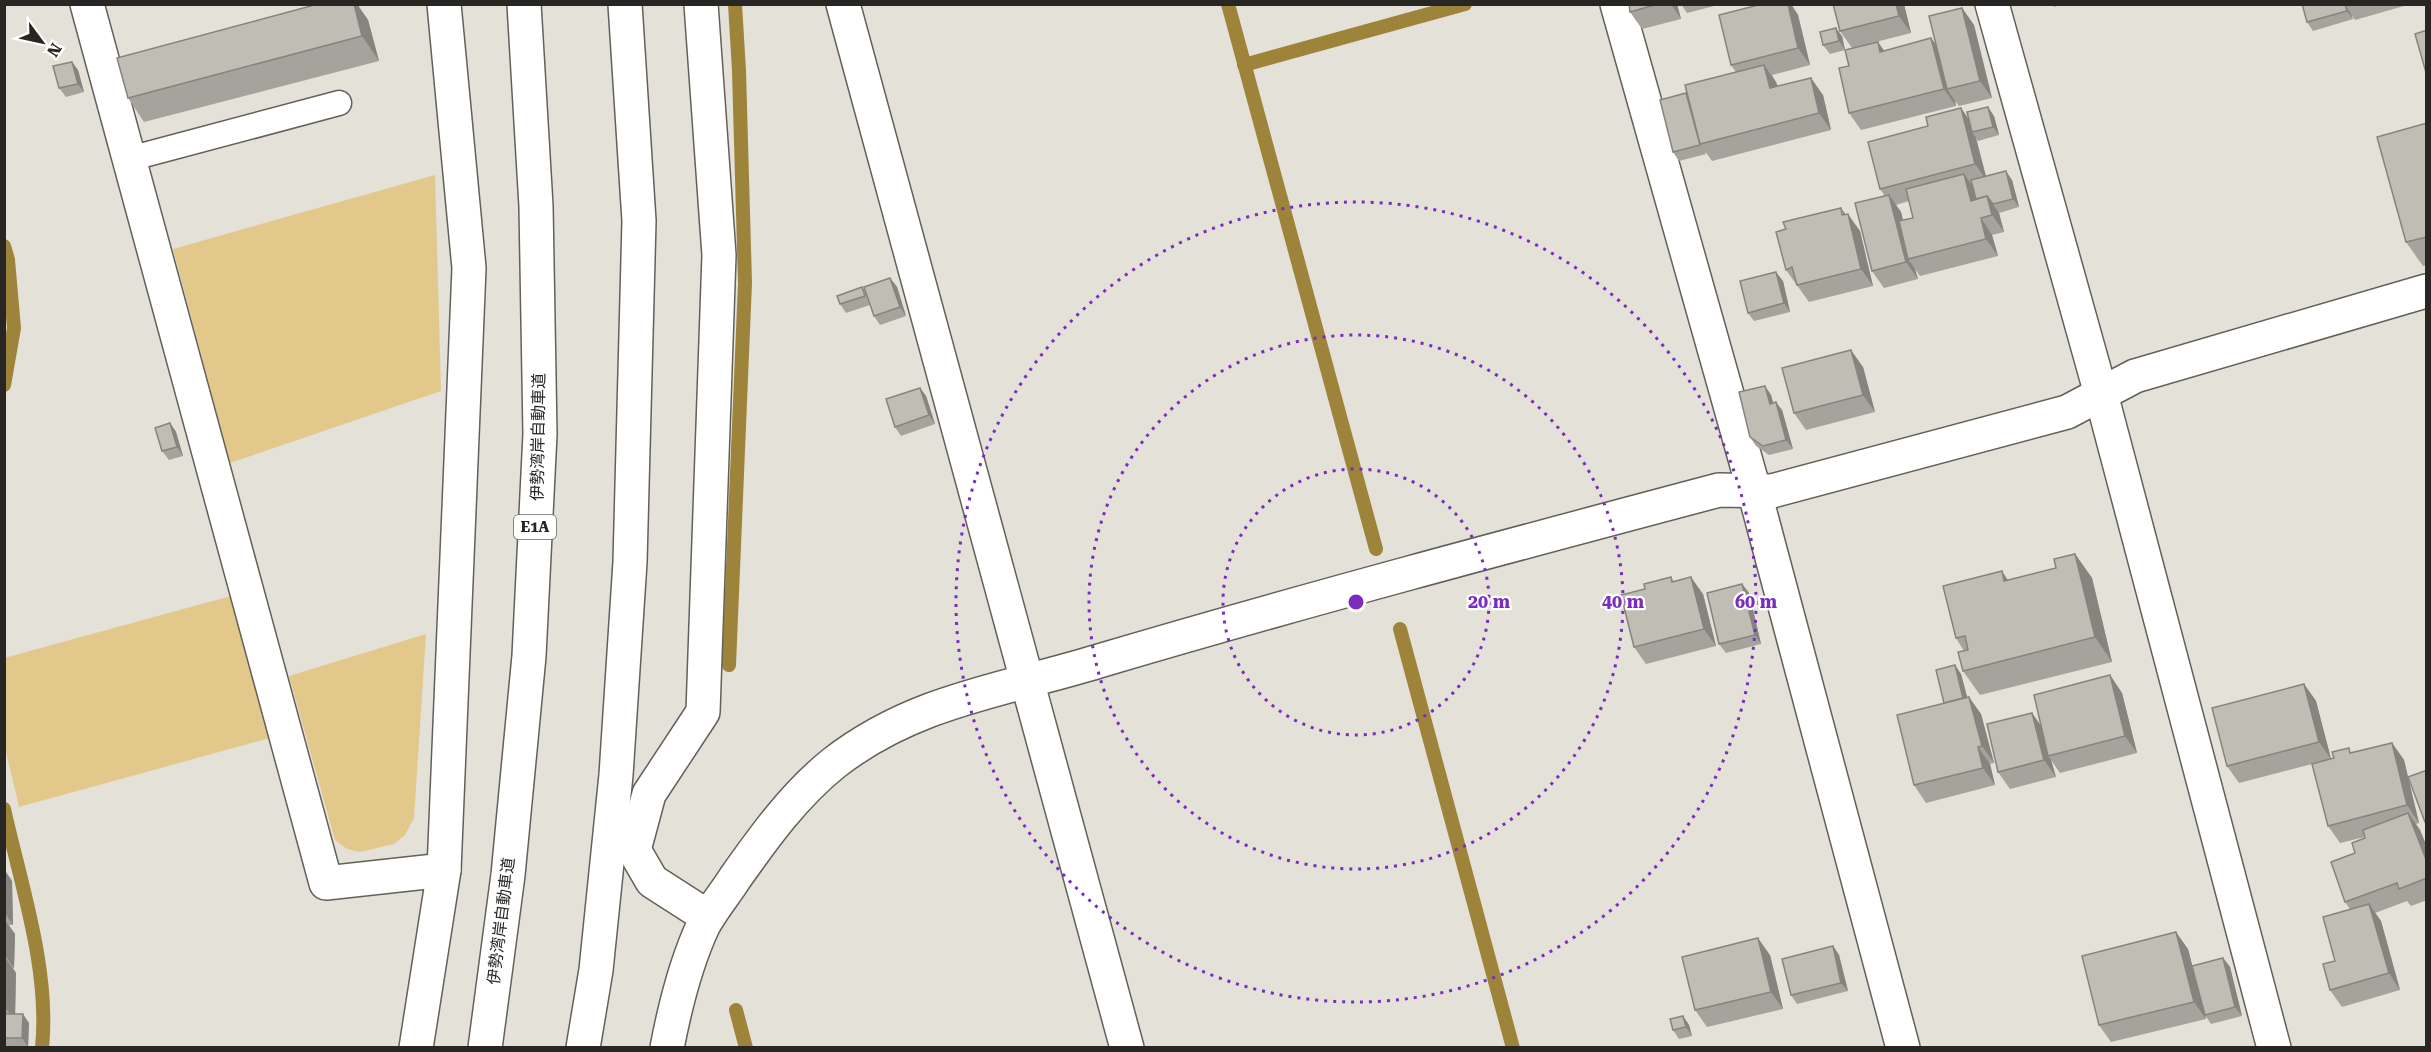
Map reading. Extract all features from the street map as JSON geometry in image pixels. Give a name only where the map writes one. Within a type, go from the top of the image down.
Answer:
[{"type":"main road","points":[[87,4],[326,883],[444,870]]},
{"type":"main road","points":[[416,1047],[444,870],[470,268],[444,4]]},
{"type":"main road","name":"伊勢湾岸自動車道","points":[[485,1047],[508,876],[529,656],[540,434],[536,206],[524,4]]},
{"type":"main road","points":[[583,1047],[596,970],[616,775],[630,562],[639,221],[625,4]]},
{"type":"main road","points":[[701,4],[719,255],[704,712],[649,794],[634,850],[652,881],[708,917]]},
{"type":"main road","points":[[843,4],[1127,1047]]},
{"type":"main road","points":[[1617,4],[1754,490],[1903,1047]]},
{"type":"main road","points":[[1992,4],[2101,394],[2274,1047]]},
{"type":"main road","points":[[667,1047],[677,994],[708,917],[771,827],[800,794],[834,763],[886,728],[948,702],[1028,679],[1077,668],[1272,609],[1719,490],[1772,491],[2067,412],[2135,376],[2427,291]]},
{"type":"lane","points":[[129,159],[339,103]]},
{"type":"shaded area","points":[[435,175],[441,391],[230,463],[173,249]]},
{"type":"shaded area","points":[[231,596],[270,738],[19,807],[5,748],[4,658]]},
{"type":"shaded area","points":[[426,634],[414,818],[405,835],[394,844],[360,852],[347,849],[335,840],[289,676]]},
{"type":"building","points":[[318,4],[354,4],[362,36],[128,98],[117,58]]},
{"type":"building","points":[[1629,4],[1658,4],[1630,12]]},
{"type":"building","points":[[1762,4],[1788,4],[1798,48],[1731,65],[1719,15]]},
{"type":"building","points":[[1833,4],[1896,4],[1899,16],[1840,31]]},
{"type":"building","points":[[2302,4],[2345,4],[2347,11],[2307,22]]},
{"type":"building","points":[[1962,8],[1980,81],[1947,89],[1929,16]]},
{"type":"building","points":[[1836,28],[1839,41],[1823,45],[1820,32]]},
{"type":"building","points":[[2427,30],[2427,76],[2415,34]]},
{"type":"building","points":[[1931,38],[1944,89],[1849,113],[1839,68],[1849,66],[1845,50],[1878,42],[1880,52]]},
{"type":"building","points":[[72,62],[78,84],[59,88],[53,66]]},
{"type":"building","points":[[1764,65],[1770,88],[1811,78],[1819,113],[1700,144],[1685,85]]},
{"type":"building","points":[[1686,93],[1700,145],[1673,152],[1660,100]]},
{"type":"building","points":[[1988,107],[1993,127],[1972,132],[1967,112]]},
{"type":"building","points":[[1961,108],[1975,164],[1880,189],[1868,142],[1928,126],[1926,117]]},
{"type":"building","points":[[2427,123],[2427,237],[2406,242],[2377,137]]},
{"type":"building","points":[[2006,171],[2013,199],[1993,204],[1987,196],[1976,199],[1971,180]]},
{"type":"building","points":[[1964,174],[1971,201],[1987,196],[1992,215],[1981,218],[1986,239],[1908,259],[1899,221],[1913,218],[1906,189]]},
{"type":"building","points":[[1889,195],[1906,262],[1872,271],[1855,203]]},
{"type":"building","points":[[1841,208],[1842,215],[1848,214],[1861,269],[1797,285],[1792,267],[1786,270],[1776,232],[1786,229],[1783,222]]},
{"type":"building","points":[[1776,272],[1784,303],[1748,313],[1740,281]]},
{"type":"building","points":[[890,278],[900,307],[874,316],[864,287]]},
{"type":"building","points":[[862,287],[865,296],[840,304],[837,296]]},
{"type":"building","points":[[1851,350],[1863,395],[1794,413],[1782,368]]},
{"type":"building","points":[[1765,386],[1770,404],[1776,402],[1786,440],[1763,446],[1750,437],[1739,392]]},
{"type":"building","points":[[920,388],[929,415],[895,427],[886,399]]},
{"type":"building","points":[[170,423],[177,447],[162,451],[155,428]]},
{"type":"building","points":[[2075,554],[2095,637],[1963,671],[1958,652],[1968,650],[1965,636],[1956,638],[1943,586],[2002,571],[2004,581],[2056,568],[2054,559]]},
{"type":"building","points":[[1671,577],[1672,582],[1691,577],[1704,629],[1634,647],[1621,595],[1645,589],[1644,584]]},
{"type":"building","points":[[1742,584],[1755,635],[1719,644],[1707,593]]},
{"type":"building","points":[[1955,665],[1963,698],[1944,703],[1936,670]]},
{"type":"building","points":[[2110,675],[2125,736],[2048,756],[2034,695]]},
{"type":"building","points":[[2304,684],[2319,742],[2227,766],[2212,708]]},
{"type":"building","points":[[1969,697],[1982,746],[1978,747],[1983,768],[1914,785],[1897,715]]},
{"type":"building","points":[[2032,713],[2044,760],[1998,772],[1987,724]]},
{"type":"building","points":[[2392,743],[2407,805],[2328,826],[2312,764],[2334,758],[2332,752],[2349,748],[2350,753]]},
{"type":"building","points":[[2427,770],[2427,821],[2425,822],[2408,777]]},
{"type":"building","points":[[2408,813],[2427,862],[2427,878],[2399,889],[2397,883],[2345,902],[2331,862],[2355,853],[2352,843],[2365,838],[2363,830]]},
{"type":"building","points":[[2369,904],[2389,973],[2330,990],[2323,964],[2335,961],[2323,917]]},
{"type":"building","points":[[2176,932],[2194,1002],[2099,1025],[2082,956]]},
{"type":"building","points":[[1758,938],[1771,992],[1695,1010],[1682,957]]},
{"type":"building","points":[[1833,946],[1841,983],[1791,995],[1782,959]]},
{"type":"building","points":[[2223,958],[2235,1007],[2205,1015],[2192,966]]},
{"type":"building","points":[[4,1014],[23,1014],[22,1038],[4,1038]]},
{"type":"building","points":[[1683,1016],[1686,1027],[1673,1030],[1670,1019]]},
{"type":"waterway","points":[[729,665],[745,283],[735,4]]},
{"type":"waterway","points":[[1228,4],[1376,549]]},
{"type":"waterway","points":[[1244,65],[1465,4]]},
{"type":"waterway","points":[[4,246],[8,260],[14,328],[4,385]]},
{"type":"waterway","points":[[1400,629],[1513,1048]]},
{"type":"waterway","points":[[4,809],[26,897],[38,958],[42,988],[42,1048]]},
{"type":"waterway","points":[[736,1010],[746,1048]]}]
